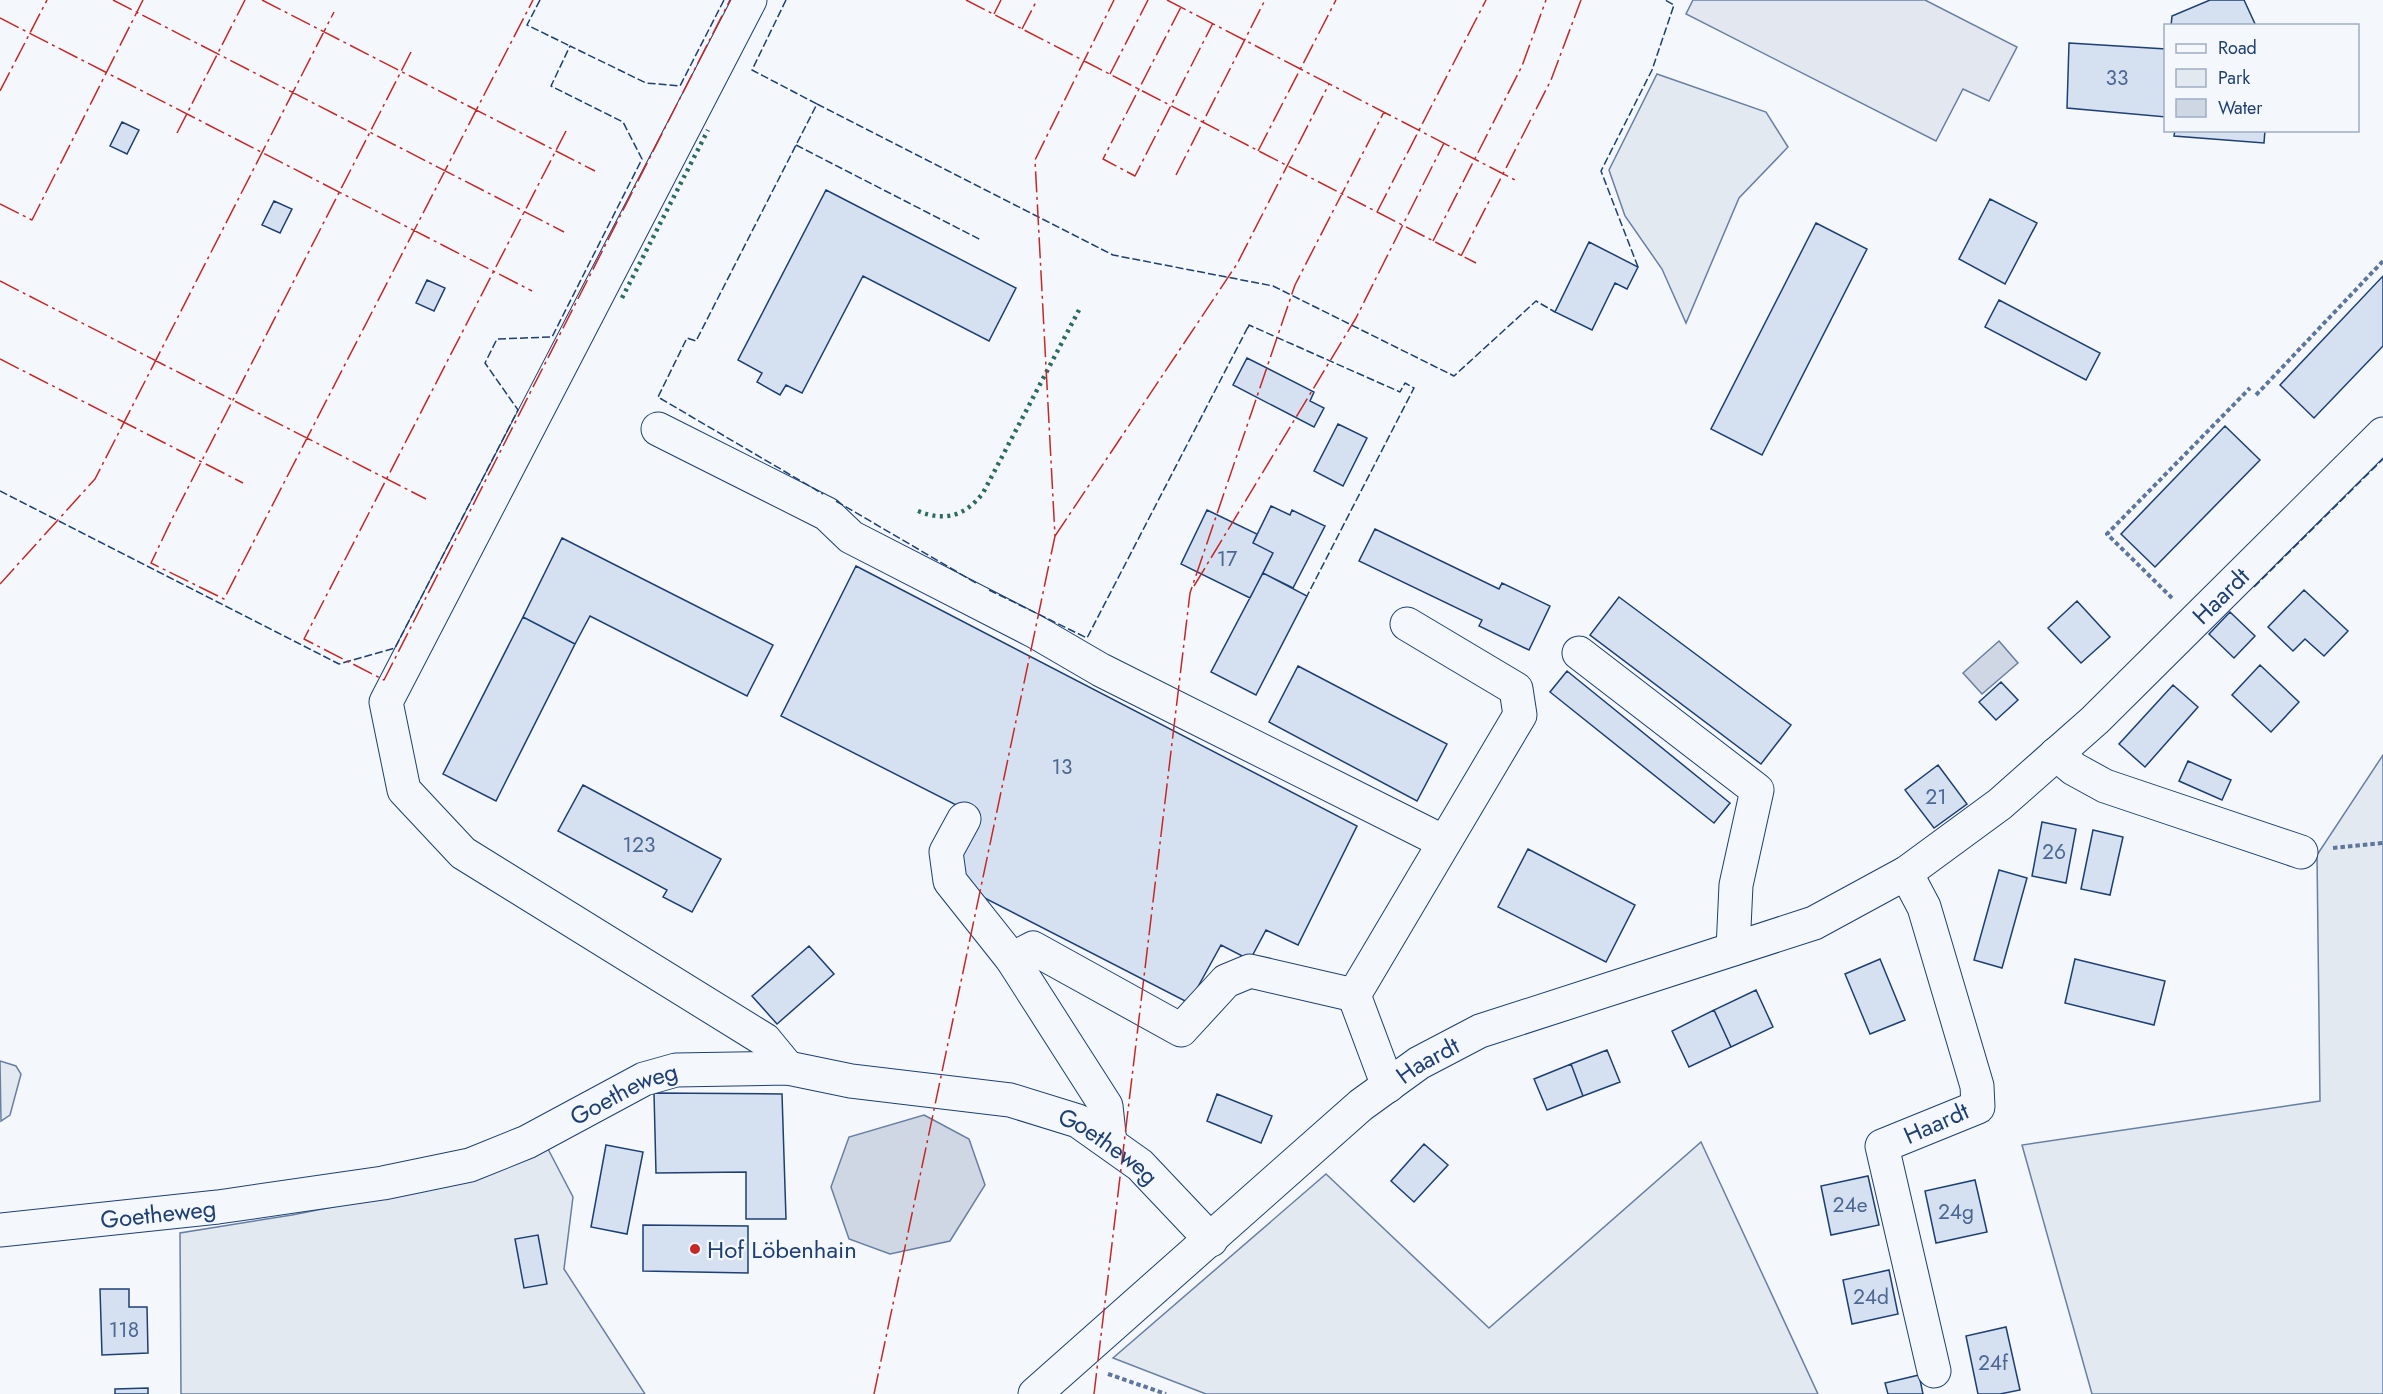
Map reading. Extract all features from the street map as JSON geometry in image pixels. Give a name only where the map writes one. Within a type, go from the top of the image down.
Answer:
[{"type":"street","points":[[750,0],[386,702],[404,790],[462,853],[765,1040],[788,1068]]},
{"type":"street","points":[[658,429],[827,514],[851,537],[1034,631],[1101,669],[1443,842]]},
{"type":"street","name":"Haardt","points":[[1035,1394],[1361,1105],[1419,1063],[1480,1031],[1814,923],[1906,873],[2000,804],[2095,720],[2383,434]]},
{"type":"street","points":[[1354,995],[1520,715],[1516,689],[1407,624]]},
{"type":"street","points":[[1579,653],[1757,790],[1736,885],[1733,949]]},
{"type":"street","points":[[2056,754],[2074,769],[2105,786],[2301,852]]},
{"type":"street","points":[[964,819],[946,852],[950,881],[1012,959],[1106,1106],[1110,1143]]},
{"type":"street","name":"Haardt","points":[[1906,873],[1924,907],[1977,1086],[1978,1107],[1882,1146],[1934,1371]]},
{"type":"street","points":[[1012,959],[1033,948],[1181,1030],[1226,981],[1250,971],[1354,995]]},
{"type":"street","points":[[1354,995],[1388,1086]]},
{"type":"street","name":"Goetheweg","points":[[0,1230],[218,1207],[383,1183],[470,1165],[527,1142],[644,1079],[676,1070],[788,1068],[851,1081],[1010,1100],[1078,1121],[1140,1165],[1211,1240]]},
{"type":"path","points":[[2256,394],[2383,261]]},
{"type":"path","points":[[2196,621],[2107,534],[2250,388]]},
{"type":"path","points":[[2301,852],[2383,843]]},
{"type":"path","points":[[1073,1362],[1166,1394]]},
{"type":"green space","points":[[1657,74],[1766,112],[1788,147],[1739,198],[1686,323],[1662,269],[1625,216],[1609,170]]},
{"type":"green space","points":[[2383,755],[2383,1394],[2092,1394],[2022,1145],[2320,1101],[2317,855]]},
{"type":"green space","points":[[0,1061],[16,1066],[21,1074],[10,1115],[1,1121]]},
{"type":"green space","points":[[1701,1142],[1818,1394],[1206,1394],[1113,1358],[1326,1174],[1489,1328]]},
{"type":"green space","points":[[548,1149],[573,1197],[564,1269],[645,1394],[181,1394],[180,1233],[292,1215],[388,1196]]},
{"type":"shaded area","points":[[1693,0],[1925,0],[2017,47],[1989,101],[1963,89],[1936,141],[1686,14]]},
{"type":"water","points":[[1999,641],[2018,663],[1982,694],[1963,673]]},
{"type":"water","points":[[924,1115],[969,1139],[985,1185],[950,1241],[890,1254],[849,1239],[831,1187],[849,1137]]},
{"type":"building","points":[[2210,0],[2244,0],[2255,24],[2171,24],[2172,16]]},
{"type":"building","points":[[2069,43],[2164,49],[2164,117],[2067,108]]},
{"type":"building","points":[[122,122],[139,130],[127,154],[110,146]]},
{"type":"building","points":[[2175,132],[2265,132],[2264,143],[2174,136]]},
{"type":"building","points":[[826,190],[1016,288],[989,341],[863,276],[802,393],[786,385],[780,395],[757,382],[762,373],[738,360]]},
{"type":"building","points":[[1990,199],[2037,223],[2005,284],[1959,259]]},
{"type":"building","points":[[274,201],[292,209],[280,233],[262,225]]},
{"type":"building","points":[[1816,223],[1867,249],[1762,455],[1711,429]]},
{"type":"building","points":[[1589,242],[1638,267],[1627,289],[1615,283],[1592,330],[1555,312]]},
{"type":"building","points":[[2383,276],[2383,346],[2314,418],[2280,385]]},
{"type":"building","points":[[427,280],[445,288],[434,311],[416,303]]},
{"type":"building","points":[[1999,300],[2100,353],[2086,380],[1985,327]]},
{"type":"building","points":[[1247,358],[1314,392],[1310,401],[1324,408],[1314,427],[1233,385]]},
{"type":"building","points":[[1338,424],[1367,438],[1343,486],[1314,471]]},
{"type":"building","points":[[2225,426],[2260,460],[2155,567],[2121,534]]},
{"type":"building","points":[[1271,506],[1290,515],[1292,510],[1325,526],[1293,588],[1263,573],[1273,553],[1253,543]]},
{"type":"building","points":[[1207,510],[1257,534],[1253,543],[1273,553],[1250,598],[1181,564]]},
{"type":"building","points":[[1375,529],[1499,589],[1502,583],[1550,606],[1529,650],[1479,626],[1482,620],[1359,561]]},
{"type":"building","points":[[562,538],[773,645],[747,696],[590,616],[575,644],[523,617]]},
{"type":"building","points":[[856,566],[1357,826],[1298,945],[1266,930],[1250,960],[1221,945],[1189,1003],[971,891],[959,857],[980,817],[781,716]]},
{"type":"building","points":[[1263,573],[1307,596],[1256,695],[1211,672]]},
{"type":"building","points":[[2304,590],[2348,631],[2324,656],[2305,639],[2293,651],[2268,627]]},
{"type":"building","points":[[1619,597],[1791,725],[1761,764],[1590,635]]},
{"type":"building","points":[[2077,601],[2110,637],[2081,663],[2048,628]]},
{"type":"building","points":[[2230,612],[2255,636],[2234,658],[2209,634]]},
{"type":"building","points":[[523,617],[575,644],[496,801],[443,774]]},
{"type":"building","points":[[2260,665],[2299,702],[2271,732],[2232,695]]},
{"type":"building","points":[[1298,666],[1447,744],[1417,801],[1269,722]]},
{"type":"building","points":[[1567,671],[1730,803],[1714,823],[1550,692]]},
{"type":"building","points":[[2001,682],[2018,700],[1996,720],[1979,702]]},
{"type":"building","points":[[2173,685],[2198,707],[2145,767],[2119,744]]},
{"type":"building","points":[[2188,761],[2231,780],[2222,800],[2179,781]]},
{"type":"building","points":[[1938,765],[1967,804],[1934,828],[1905,790]]},
{"type":"building","points":[[583,785],[721,859],[692,912],[663,897],[667,890],[558,831]]},
{"type":"building","points":[[2042,822],[2076,829],[2066,883],[2032,876]]},
{"type":"building","points":[[2093,830],[2123,837],[2110,895],[2081,889]]},
{"type":"building","points":[[1528,849],[1635,905],[1606,962],[1498,907]]},
{"type":"building","points":[[1999,870],[2027,878],[2002,968],[1974,960]]},
{"type":"building","points":[[809,946],[834,974],[777,1024],[752,996]]},
{"type":"building","points":[[1880,959],[1905,1020],[1870,1034],[1845,974]]},
{"type":"building","points":[[2075,959],[2165,981],[2154,1025],[2065,1003]]},
{"type":"building","points":[[1756,990],[1773,1027],[1731,1047],[1714,1010]]},
{"type":"building","points":[[1714,1010],[1731,1047],[1689,1067],[1672,1031]]},
{"type":"building","points":[[1607,1050],[1620,1082],[1583,1096],[1571,1064]]},
{"type":"building","points":[[1571,1064],[1583,1096],[1547,1110],[1534,1079]]},
{"type":"building","points":[[654,1093],[782,1094],[786,1219],[746,1219],[746,1172],[656,1173]]},
{"type":"building","points":[[1217,1094],[1272,1116],[1261,1143],[1207,1121]]},
{"type":"building","points":[[1424,1144],[1448,1165],[1414,1202],[1391,1181]]},
{"type":"building","points":[[606,1145],[643,1152],[627,1234],[591,1227]]},
{"type":"building","points":[[1868,1176],[1879,1225],[1831,1235],[1821,1186]]},
{"type":"building","points":[[1975,1180],[1987,1232],[1936,1243],[1925,1191]]},
{"type":"building","name":"Hof Löbenhain","points":[[643,1225],[748,1226],[748,1273],[643,1271]]},
{"type":"building","points":[[538,1235],[547,1284],[524,1288],[515,1239]]},
{"type":"building","points":[[1889,1270],[1898,1314],[1852,1324],[1843,1280]]},
{"type":"building","points":[[100,1289],[129,1289],[129,1307],[147,1307],[148,1353],[102,1355]]},
{"type":"building","points":[[2006,1327],[2020,1390],[2000,1394],[1978,1394],[1966,1336]]},
{"type":"building","points":[[1919,1375],[1923,1394],[1888,1394],[1885,1383]]},
{"type":"building","points":[[148,1388],[148,1394],[115,1394],[115,1389]]},
{"type":"hedge","points":[[622,298],[708,130]]},
{"type":"hedge","points":[[918,511],[937,516],[954,515],[969,507],[983,493],[1079,310]]},
{"type":"fence","points":[[540,0],[527,25],[570,46]]},
{"type":"fence","points":[[0,491],[339,664],[395,648],[518,410],[485,363],[497,339],[552,337],[642,159],[623,122],[551,86],[570,46],[646,83],[680,86],[724,0]]},
{"type":"fence","points":[[786,0],[752,70],[817,104],[696,341],[687,338],[658,397],[823,494]]},
{"type":"fence","points":[[1638,267],[1601,171],[1652,70],[1674,5],[1665,0]]},
{"type":"fence","points":[[817,104],[1113,255],[1273,286],[1454,376],[1536,301],[1555,312]]},
{"type":"fence","points":[[796,145],[981,240]]},
{"type":"fence","points":[[1248,328],[1249,325],[1400,392],[1405,383],[1414,388],[1307,596]]},
{"type":"fence","points":[[989,590],[1087,638],[1249,325]]},
{"type":"fence","points":[[2254,587],[2383,459]]},
{"type":"fence","points":[[836,501],[976,583]]},
{"type":"power","points":[[0,91],[47,0]]},
{"type":"power","points":[[113,0],[564,232]]},
{"type":"power","points":[[0,204],[32,220],[143,0]]},
{"type":"power","points":[[177,133],[245,0]]},
{"type":"power","points":[[262,0],[595,171]]},
{"type":"power","points":[[411,52],[151,563],[224,599],[533,0]]},
{"type":"power","points":[[566,131],[304,639],[384,680],[730,0]]},
{"type":"power","points":[[966,0],[1476,263]]},
{"type":"power","points":[[994,14],[1001,0]]},
{"type":"power","points":[[1022,29],[1037,0]]},
{"type":"power","points":[[874,1394],[1055,536],[1035,160],[1114,0]]},
{"type":"power","points":[[1110,74],[1148,0]]},
{"type":"power","points":[[1167,0],[1517,181]]},
{"type":"power","points":[[1176,175],[1265,0]]},
{"type":"power","points":[[1258,151],[1336,0]]},
{"type":"power","points":[[1377,212],[1486,0]]},
{"type":"power","points":[[1433,241],[1522,66],[1546,0]]},
{"type":"power","points":[[1461,256],[1551,80],[1581,0]]},
{"type":"power","points":[[1181,7],[1103,159],[1135,176],[1213,23]]},
{"type":"power","points":[[0,584],[95,479],[334,12]]},
{"type":"power","points":[[0,18],[532,291]]},
{"type":"power","points":[[1055,536],[1237,264],[1329,84]]},
{"type":"power","points":[[1094,1394],[1190,593],[1295,285],[1384,112]]},
{"type":"power","points":[[1194,586],[1356,318],[1444,143]]},
{"type":"power","points":[[0,281],[426,499]]},
{"type":"power","points":[[0,359],[243,483]]},
{"type":"place","name":"Hof Löbenhain","points":[[695,1249]]}]
